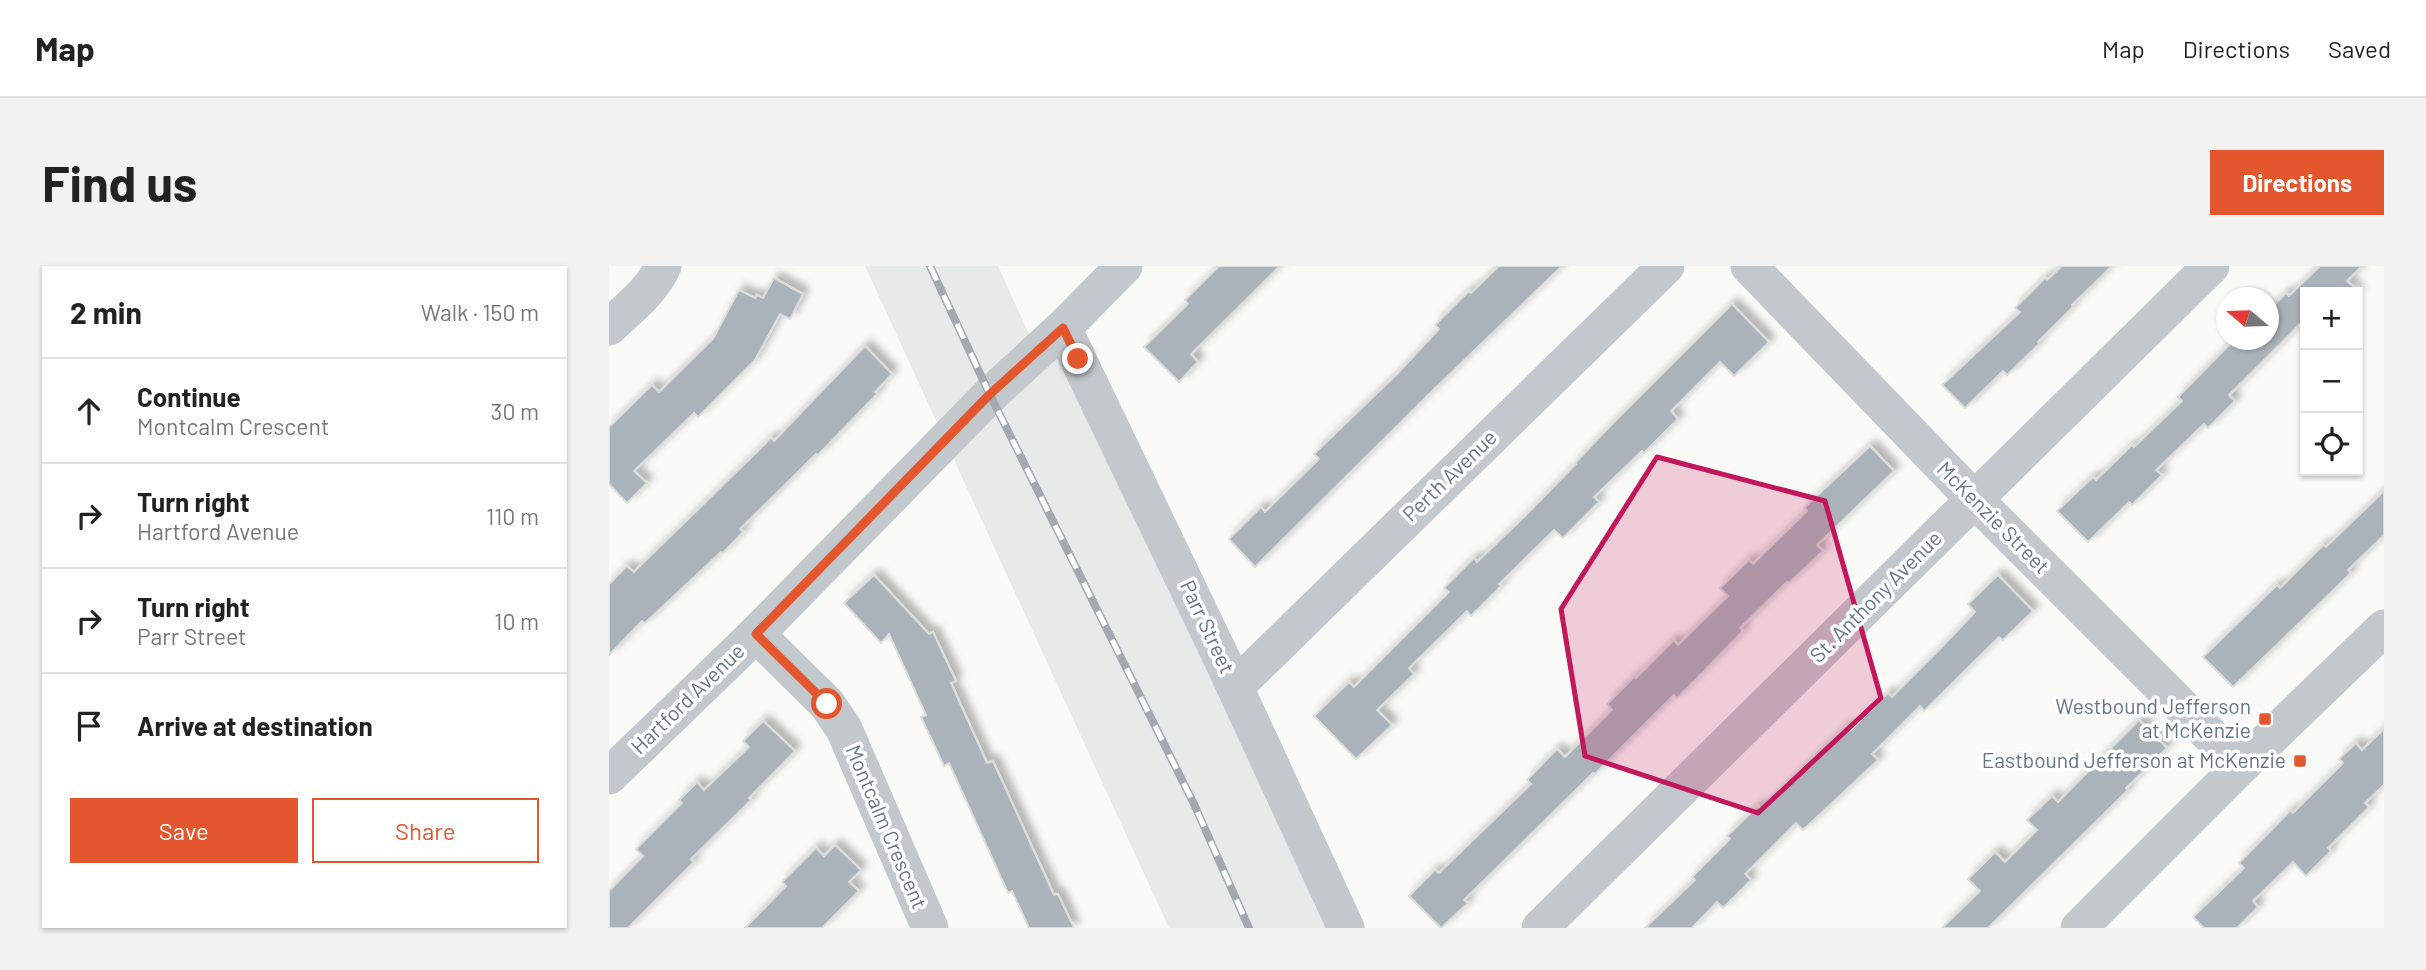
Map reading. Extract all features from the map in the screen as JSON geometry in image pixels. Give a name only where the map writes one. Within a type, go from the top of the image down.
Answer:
[{"type":"street","points":[[609,327],[648,289],[663,266]]},
{"type":"street","name":"Hartford Avenue","points":[[609,776],[756,634],[989,395],[1063,328],[1124,266]]},
{"type":"street","name":"Perth Avenue","points":[[1235,687],[1666,266]]},
{"type":"street","name":"McKenzie Street","points":[[1749,266],[1975,500],[2241,766]]},
{"type":"street","name":"St. Anthony Avenue","points":[[1540,928],[2211,266]]},
{"type":"street","name":"Parr Street","points":[[1063,328],[1235,687],[1346,928]]},
{"type":"street","points":[[2079,928],[2384,628]]},
{"type":"street","name":"Montcalm Crescent","points":[[756,634],[827,704],[844,729],[930,928]]},
{"type":"highlighted area","points":[[1657,457],[1825,501],[1881,698],[1758,813],[1585,756],[1561,609]]},
{"type":"shaded area","points":[[865,266],[998,266],[1043,365],[1063,328],[1343,928],[1169,928]]},
{"type":"building","points":[[1219,266],[1280,266],[1191,354],[1198,362],[1179,382],[1144,347],[1188,304],[1185,300]]},
{"type":"building","points":[[1499,266],[1562,266],[1255,567],[1229,539],[1261,507],[1265,512],[1319,459],[1314,454],[1398,373],[1439,329],[1435,325]]},
{"type":"building","points":[[2062,266],[2112,266],[2007,375],[2003,371],[1965,408],[1942,385],[2020,312],[2015,308],[2045,278],[2047,280]]},
{"type":"building","points":[[2320,266],[2362,266],[2347,281],[2354,287],[2300,287],[2300,324],[2279,345],[2279,300],[2286,293],[2289,296]]},
{"type":"building","points":[[774,278],[803,294],[790,319],[780,314],[755,360],[698,417],[694,413],[634,471],[647,483],[627,503],[609,484],[609,427],[652,385],[659,392],[713,339],[739,290],[755,298],[757,295],[763,298]]},
{"type":"building","points":[[1732,304],[1769,342],[1734,376],[1720,362],[1671,411],[1678,419],[1594,497],[1599,502],[1563,538],[1554,530],[1471,616],[1467,611],[1409,668],[1414,674],[1377,710],[1392,725],[1356,759],[1314,716],[1349,682],[1354,687],[1449,592],[1444,588],[1474,558],[1477,562],[1523,518]]},
{"type":"building","points":[[865,346],[892,374],[875,392],[877,394],[740,529],[743,532],[723,553],[645,623],[642,621],[609,655],[609,584],[627,566],[634,572],[771,438],[774,441]]},
{"type":"building","points":[[2224,350],[2274,350],[2229,395],[2235,401],[2208,428],[2204,424],[2156,470],[2162,475],[2132,505],[2129,502],[2088,542],[2057,511],[2093,477],[2096,480],[2132,445],[2134,447],[2182,401],[2178,397]]},
{"type":"building","points":[[1870,446],[1894,471],[1817,545],[1823,551],[1740,628],[1743,631],[1677,698],[1674,695],[1464,900],[1468,903],[1441,928],[1409,896],[1435,870],[1439,873],[1531,784],[1527,780],[1557,749],[1565,757],[1612,710],[1607,704],[1635,676],[1636,678],[1674,640],[1678,645],[1728,596],[1720,588],[1749,560],[1753,564],[1807,511],[1804,508]]},
{"type":"building","points":[[2384,491],[2384,535],[2348,570],[2351,573],[2233,687],[2203,657],[2277,585],[2280,588],[2323,545],[2326,547]]},
{"type":"building","points":[[874,575],[929,634],[933,632],[956,681],[951,683],[987,763],[993,761],[1054,895],[1058,894],[1074,928],[1029,928],[1012,891],[1008,893],[949,763],[944,766],[921,717],[926,715],[889,634],[881,643],[844,603]]},
{"type":"building","points":[[1998,575],[2033,611],[2003,640],[1999,637],[1924,711],[1920,706],[1872,754],[1878,760],[1803,830],[1796,823],[1745,874],[1751,880],[1723,908],[1717,902],[1692,928],[1645,928],[1695,880],[1692,877],[1730,839],[1727,836],[1758,806],[1761,810],[1846,727],[1850,731],[1888,693],[1892,697],[1940,649],[1975,612],[1968,604]]},
{"type":"building","points":[[2139,720],[2167,748],[2126,788],[2128,790],[1988,928],[1942,928],[1980,891],[1968,879],[1995,852],[2005,862],[2037,830],[2027,820],[2052,796],[2058,802]]},
{"type":"building","points":[[763,721],[795,751],[749,798],[751,800],[691,859],[694,862],[628,928],[609,928],[609,891],[643,856],[636,849],[682,803],[679,800],[697,782],[704,790],[749,747],[743,741]]},
{"type":"building","points":[[2384,729],[2384,785],[2365,803],[2369,807],[2328,848],[2331,851],[2306,876],[2293,862],[2253,901],[2258,907],[2237,928],[2204,928],[2193,917],[2244,868],[2239,863],[2291,810],[2293,813],[2343,763],[2339,759],[2356,743],[2362,750]]},
{"type":"building","points":[[835,845],[861,870],[849,882],[859,891],[822,928],[745,928],[786,886],[782,882],[816,848],[824,856]]},
{"type":"railway","points":[[930,266],[990,395],[1194,804],[1249,928]]},
{"type":"place","name":"Westbound Jefferson at McKenzie","points":[[2265,719]]},
{"type":"place","name":"Eastbound Jefferson at McKenzie","points":[[2300,761]]},
{"type":"route","points":[[827,704],[756,634],[989,395],[1063,328],[1078,359]]}]
